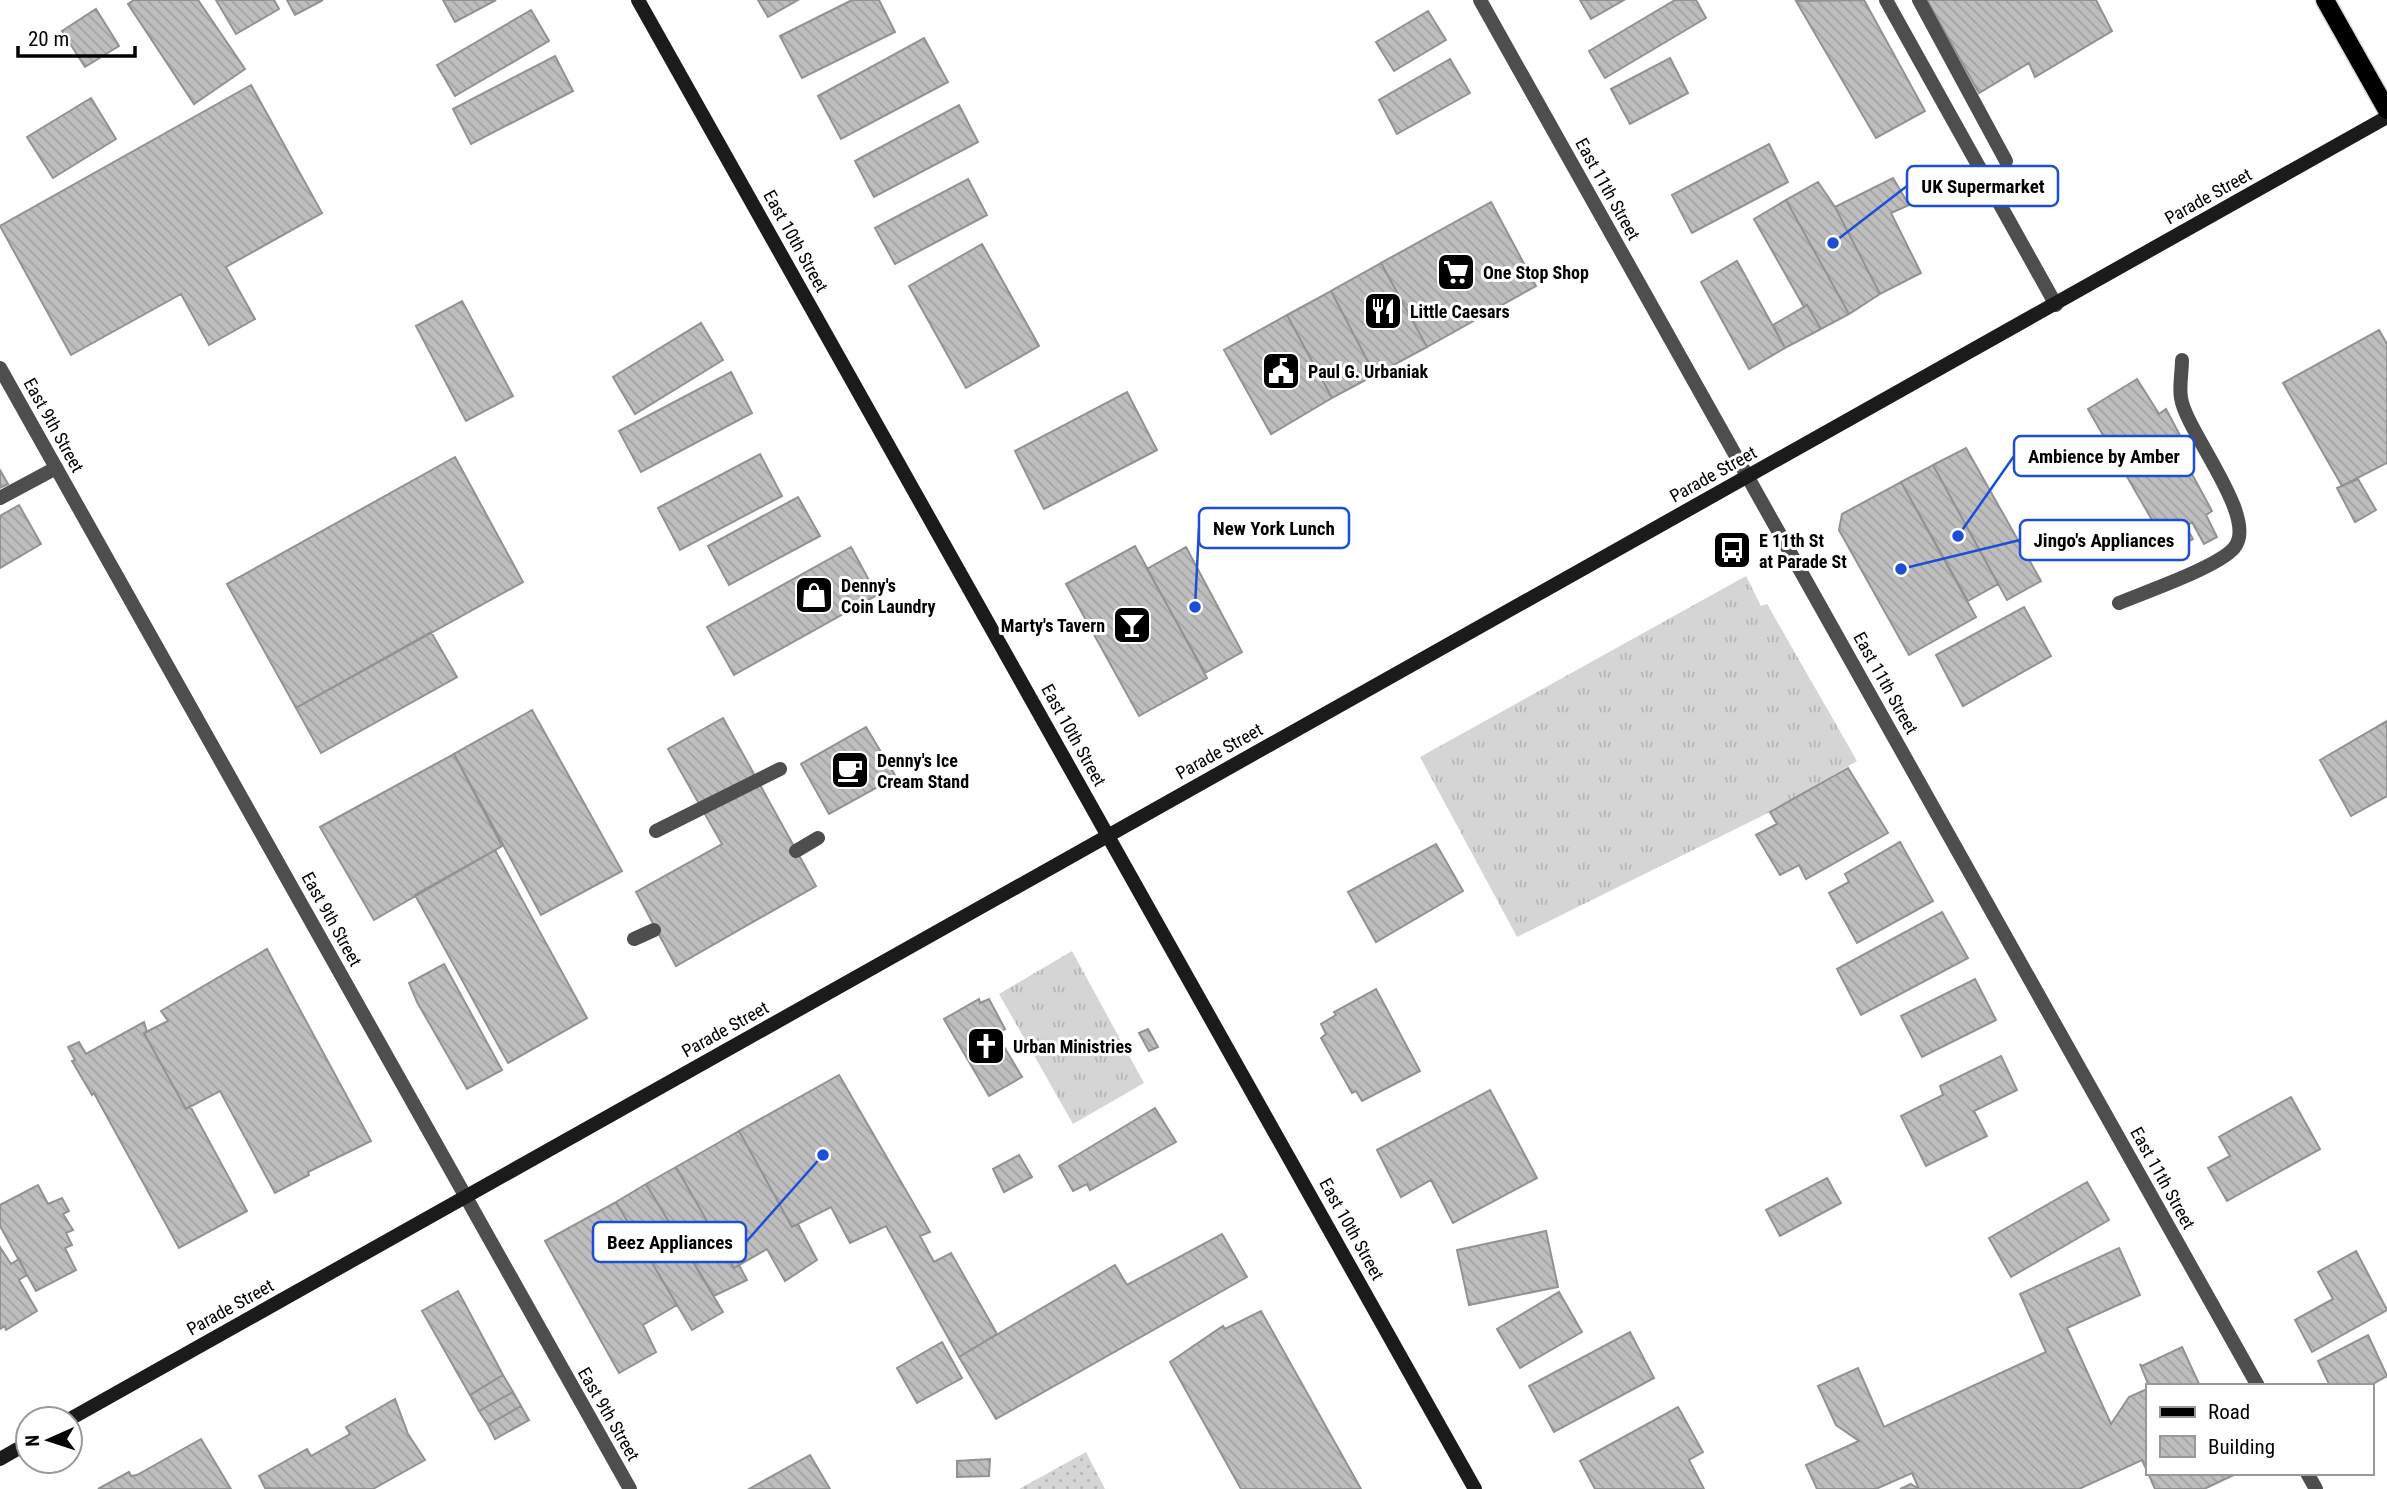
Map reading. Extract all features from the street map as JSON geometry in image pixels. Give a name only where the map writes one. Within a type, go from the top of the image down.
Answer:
[{"type":"main road","name":"East 10th Street","points":[[638,0],[1475,1489]]},
{"type":"main road","points":[[2325,0],[2387,110]]},
{"type":"main road","name":"Parade Street","points":[[84,1411],[2387,117]]},
{"type":"street","name":"East 11th Street","points":[[1479,0],[2257,1384]]},
{"type":"street","points":[[1886,0],[2056,305]]},
{"type":"street","points":[[1919,0],[2006,161]]},
{"type":"street","points":[[2119,603],[2207,565],[2233,550],[2239,540],[2240,524],[2230,498],[2181,398],[2182,360]]},
{"type":"street","name":"East 9th Street","points":[[0,368],[629,1489]]},
{"type":"street","points":[[0,498],[56,468]]},
{"type":"street","points":[[656,831],[780,769]]},
{"type":"street","points":[[796,851],[818,838]]},
{"type":"street","points":[[634,939],[654,930]]},
{"type":"green space","points":[[1746,576],[1761,606],[1767,604],[1857,761],[1768,813],[1517,937],[1420,757]]},
{"type":"green space","points":[[1072,951],[1144,1083],[1073,1124],[999,994]]},
{"type":"green space","points":[[1086,1452],[1105,1489],[1019,1489]]},
{"type":"building","points":[[134,0],[198,0],[245,69],[194,104],[128,4]]},
{"type":"building","points":[[216,0],[274,0],[279,9],[236,34]]},
{"type":"building","points":[[287,0],[323,0],[295,15]]},
{"type":"building","points":[[443,0],[496,0],[455,22]]},
{"type":"building","points":[[758,0],[798,0],[768,17]]},
{"type":"building","points":[[852,0],[879,0],[895,32],[802,78],[780,36]]},
{"type":"building","points":[[1580,0],[1624,0],[1591,19]]},
{"type":"building","points":[[1675,0],[1696,0],[1706,18],[1605,78],[1589,51]]},
{"type":"building","points":[[1864,0],[1925,111],[1876,138],[1796,1]]},
{"type":"building","points":[[1927,0],[2096,0],[2112,31],[2035,77],[2029,63],[1979,93]]},
{"type":"building","points":[[96,9],[119,46],[85,67],[62,31]]},
{"type":"building","points":[[531,10],[549,41],[455,96],[437,65]]},
{"type":"building","points":[[1428,11],[1446,40],[1394,71],[1376,42]]},
{"type":"building","points":[[924,38],[948,82],[841,139],[818,96]]},
{"type":"building","points":[[555,56],[573,91],[471,144],[453,109]]},
{"type":"building","points":[[1670,58],[1688,93],[1630,124],[1611,89]]},
{"type":"building","points":[[1450,59],[1470,93],[1397,134],[1379,100]]},
{"type":"building","points":[[251,85],[322,213],[226,267],[255,319],[209,345],[181,294],[71,355],[0,226]]},
{"type":"building","points":[[91,98],[116,139],[53,178],[27,137]]},
{"type":"building","points":[[959,105],[978,142],[874,197],[855,161]]},
{"type":"building","points":[[1769,144],[1788,182],[1692,233],[1672,195]]},
{"type":"building","points":[[1893,178],[1909,205],[1891,213],[1921,273],[1880,294],[1835,207]]},
{"type":"building","points":[[968,179],[987,215],[895,264],[875,228]]},
{"type":"building","points":[[1818,182],[1835,207],[1880,294],[1849,314],[1786,200]]},
{"type":"building","points":[[1786,200],[1849,314],[1821,329],[1807,305],[1804,307],[1754,219]]},
{"type":"building","points":[[1491,202],[1536,286],[1427,347],[1381,263]]},
{"type":"building","points":[[982,244],[1039,346],[966,388],[909,286]]},
{"type":"building","points":[[1737,261],[1785,348],[1749,369],[1701,282]]},
{"type":"building","points":[[1381,263],[1427,347],[1375,375],[1331,291]]},
{"type":"building","points":[[1331,291],[1375,375],[1332,398],[1287,315]]},
{"type":"building","points":[[462,301],[513,396],[466,421],[416,326]]},
{"type":"building","points":[[1807,305],[1821,329],[1785,348],[1773,325]]},
{"type":"building","points":[[1287,315],[1332,398],[1271,434],[1224,350]]},
{"type":"building","points":[[701,323],[723,360],[635,414],[613,377]]},
{"type":"building","points":[[2379,330],[2387,344],[2387,463],[2342,486],[2283,383]]},
{"type":"building","points":[[731,372],[752,413],[641,472],[619,431]]},
{"type":"building","points":[[2137,379],[2159,414],[2166,409],[2193,460],[2187,465],[2212,511],[2206,515],[2217,537],[2204,544],[2192,522],[2186,527],[2193,539],[2180,546],[2173,533],[2163,539],[2088,409]]},
{"type":"building","points":[[1127,392],[1157,450],[1044,509],[1015,451]]},
{"type":"building","points":[[1966,448],[2041,581],[2007,600],[1933,465]]},
{"type":"building","points":[[760,454],[782,496],[680,550],[658,508]]},
{"type":"building","points":[[455,457],[523,582],[296,708],[227,584]]},
{"type":"building","points":[[1933,465],[1998,584],[1968,601],[1901,482]]},
{"type":"building","points":[[0,470],[8,484],[0,488]]},
{"type":"building","points":[[2358,479],[2376,510],[2355,522],[2337,488]]},
{"type":"building","points":[[1901,482],[1976,617],[1909,655],[1839,530],[1842,514]]},
{"type":"building","points":[[798,497],[820,536],[729,585],[708,546]]},
{"type":"building","points":[[19,505],[41,544],[0,568],[0,516]]},
{"type":"building","points":[[1135,546],[1207,678],[1139,716],[1066,584]]},
{"type":"building","points":[[851,547],[877,595],[734,675],[707,627]]},
{"type":"building","points":[[1186,547],[1242,652],[1205,673],[1147,569]]},
{"type":"building","points":[[2024,607],[2051,656],[1963,706],[1936,655]]},
{"type":"building","points":[[431,632],[457,677],[321,753],[296,708]]},
{"type":"building","points":[[532,710],[622,871],[541,915],[454,754]]},
{"type":"building","points":[[723,718],[816,886],[676,966],[636,892],[722,844],[668,749]]},
{"type":"building","points":[[2387,721],[2387,796],[2351,816],[2320,760]]},
{"type":"building","points":[[866,727],[896,777],[829,814],[801,764]]},
{"type":"building","points":[[454,754],[502,846],[374,920],[320,827]]},
{"type":"building","points":[[1848,768],[1888,833],[1806,879],[1799,865],[1780,875],[1756,835],[1777,824],[1770,812]]},
{"type":"building","points":[[1900,842],[1933,901],[1857,943],[1829,893],[1849,882],[1845,874]]},
{"type":"building","points":[[1436,844],[1463,891],[1376,942],[1348,892]]},
{"type":"building","points":[[495,850],[587,1018],[508,1063],[415,895]]},
{"type":"building","points":[[1942,912],[1968,958],[1861,1015],[1837,969]]},
{"type":"building","points":[[267,949],[371,1141],[308,1172],[309,1175],[275,1193],[220,1091],[186,1109],[144,1033],[168,1021],[161,1011]]},
{"type":"building","points":[[444,964],[502,1070],[467,1089],[417,1002],[409,983]]},
{"type":"building","points":[[1975,979],[1996,1020],[1922,1057],[1901,1016]]},
{"type":"building","points":[[1376,989],[1420,1071],[1362,1101],[1356,1091],[1352,1093],[1321,1038],[1326,1034],[1321,1024],[1336,1015],[1334,1012]]},
{"type":"building","points":[[979,999],[980,1003],[989,999],[1005,1029],[999,1032],[1000,1040],[1022,1077],[989,1096],[944,1019]]},
{"type":"building","points":[[144,1022],[147,1032],[144,1033],[186,1109],[190,1106],[247,1211],[179,1248],[94,1093],[92,1095],[72,1061],[75,1060],[68,1047],[79,1042],[86,1054]]},
{"type":"building","points":[[1148,1029],[1158,1047],[1149,1051],[1139,1033]]},
{"type":"building","points":[[2001,1056],[2017,1090],[1974,1111],[1987,1136],[1926,1166],[1901,1116],[1943,1095],[1940,1086]]},
{"type":"building","points":[[839,1075],[930,1232],[920,1236],[934,1262],[951,1253],[997,1334],[959,1357],[886,1226],[850,1243],[831,1207],[792,1227],[739,1131]]},
{"type":"building","points":[[1490,1090],[1537,1178],[1453,1223],[1431,1180],[1401,1197],[1377,1150]]},
{"type":"building","points":[[2291,1097],[2320,1149],[2227,1201],[2208,1168],[2230,1156],[2219,1137]]},
{"type":"building","points":[[1155,1108],[1176,1142],[1090,1190],[1087,1184],[1073,1191],[1059,1166]]},
{"type":"building","points":[[739,1131],[792,1227],[798,1224],[817,1260],[785,1281],[767,1249],[734,1268],[676,1167]]},
{"type":"building","points":[[1019,1155],[1032,1177],[1004,1192],[993,1169]]},
{"type":"building","points":[[676,1167],[734,1268],[739,1265],[747,1280],[714,1296],[646,1184]]},
{"type":"building","points":[[1827,1178],[1841,1203],[1780,1236],[1766,1210]]},
{"type":"building","points":[[2087,1182],[2109,1220],[2011,1277],[1989,1238]]},
{"type":"building","points":[[646,1184],[723,1312],[692,1330],[616,1202]]},
{"type":"building","points":[[38,1185],[48,1204],[62,1198],[69,1211],[63,1214],[73,1230],[66,1233],[72,1245],[65,1248],[76,1270],[36,1291],[0,1226],[0,1205]]},
{"type":"building","points":[[616,1202],[677,1305],[643,1325],[656,1352],[619,1373],[545,1241]]},
{"type":"building","points":[[1546,1231],[1558,1287],[1469,1305],[1457,1250]]},
{"type":"building","points":[[1222,1234],[1247,1277],[996,1419],[959,1357],[1115,1265],[1127,1285]]},
{"type":"building","points":[[0,1247],[11,1264],[19,1259],[27,1275],[19,1280],[37,1311],[6,1330],[5,1326],[0,1329]]},
{"type":"building","points":[[2119,1248],[2140,1295],[2067,1328],[2111,1424],[2129,1397],[2146,1389],[2146,1469],[2142,1460],[2079,1489],[1919,1489],[1912,1473],[1876,1489],[1817,1489],[1806,1465],[1859,1441],[1836,1425],[1818,1386],[1858,1368],[1884,1427],[2046,1352],[2020,1294]]},
{"type":"building","points":[[2356,1251],[2387,1310],[2312,1352],[2295,1320],[2333,1299],[2318,1272]]},
{"type":"building","points":[[458,1291],[503,1375],[470,1395],[422,1311]]},
{"type":"building","points":[[1559,1292],[1582,1332],[1520,1368],[1497,1329]]},
{"type":"building","points":[[1261,1311],[1361,1489],[1241,1489],[1170,1362],[1223,1326],[1225,1329]]},
{"type":"building","points":[[1630,1332],[1654,1378],[1554,1432],[1529,1386]]},
{"type":"building","points":[[2368,1335],[2387,1376],[2373,1384],[2329,1384],[2318,1361]]},
{"type":"building","points":[[942,1342],[962,1378],[917,1403],[897,1368]]},
{"type":"building","points":[[2182,1347],[2199,1384],[2148,1384],[2140,1364],[2142,1366]]},
{"type":"building","points":[[503,1375],[513,1392],[479,1411],[470,1395]]},
{"type":"building","points":[[513,1392],[521,1406],[488,1425],[479,1411]]},
{"type":"building","points":[[395,1399],[408,1434],[425,1460],[373,1489],[265,1488],[259,1476],[307,1449],[311,1456],[350,1434],[346,1427]]},
{"type":"building","points":[[521,1406],[529,1420],[495,1439],[488,1425]]},
{"type":"building","points":[[1678,1407],[1703,1452],[1689,1460],[1704,1489],[1595,1489],[1580,1461]]},
{"type":"building","points":[[201,1439],[231,1489],[98,1489],[129,1472],[131,1476],[137,1475]]},
{"type":"building","points":[[810,1455],[830,1489],[749,1489]]},
{"type":"building","points":[[990,1459],[989,1476],[957,1477],[957,1461]]},
{"type":"building","points":[[2149,1475],[2234,1475],[2204,1489],[2155,1489]]},
{"type":"building","points":[[1911,1484],[1919,1489],[1900,1489]]},
{"type":"place","name":"UK Supermarket","points":[[1833,243]]},
{"type":"place","name":"One Stop Shop","points":[[1456,272]]},
{"type":"place","name":"Little Caesars","points":[[1383,311]]},
{"type":"place","name":"Paul G. Urbaniak","points":[[1281,371]]},
{"type":"place","name":"Ambience by Amber","points":[[1958,536]]},
{"type":"place","name":"E 11th St at Parade St","points":[[1732,550]]},
{"type":"place","name":"Jingo's Appliances","points":[[1901,569]]},
{"type":"place","name":"Denny's Coin Laundry","points":[[814,595]]},
{"type":"place","name":"New York Lunch","points":[[1195,607]]},
{"type":"place","name":"Marty's Tavern","points":[[1132,625]]},
{"type":"place","name":"Denny's Ice Cream Stand","points":[[850,770]]},
{"type":"place","name":"Urban Ministries","points":[[986,1046]]},
{"type":"place","name":"Beez Appliances","points":[[823,1155]]}]
